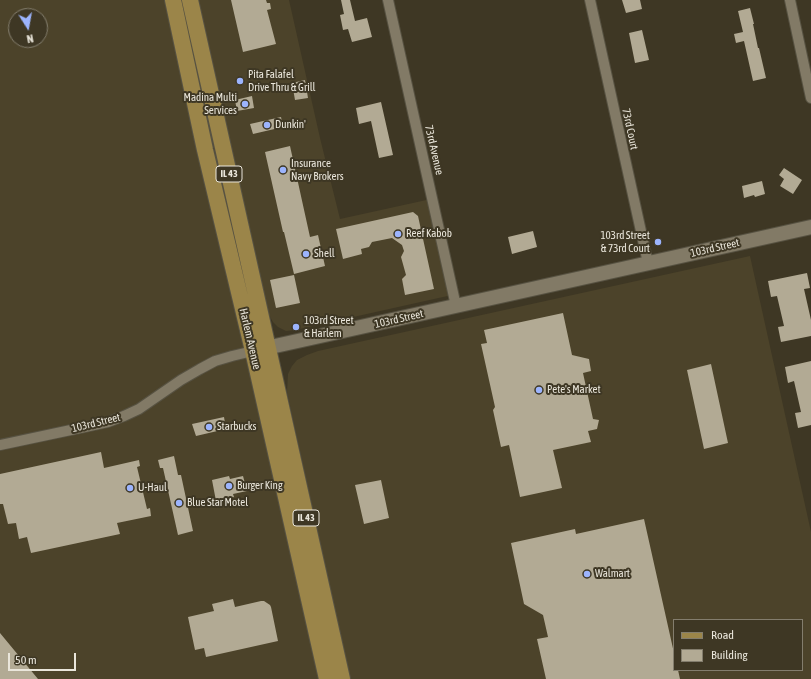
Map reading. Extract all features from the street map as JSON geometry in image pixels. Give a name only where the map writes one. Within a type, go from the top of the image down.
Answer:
[{"type":"main road","name":"Harlem Avenue","points":[[172,0],[206,150],[260,350],[342,679]]},
{"type":"main road","name":"Harlem Avenue","points":[[190,0],[327,679]]},
{"type":"street","name":"73rd Avenue","points":[[388,0],[456,306]]},
{"type":"street","name":"73rd Court","points":[[590,0],[648,263]]},
{"type":"street","points":[[790,0],[811,98]]},
{"type":"street","name":"103rd Street","points":[[0,445],[108,422],[124,416],[139,410],[181,380],[200,369],[232,356],[811,227]]},
{"type":"shaded area","points":[[0,0],[168,0],[322,679],[0,679]]},
{"type":"shaded area","points":[[196,0],[289,0],[340,219],[431,199],[452,295],[295,330],[286,331],[278,327],[273,322],[269,315]]},
{"type":"shaded area","points":[[750,256],[811,532],[811,679],[350,679],[287,392],[288,374],[292,366],[297,360],[318,351]]},
{"type":"building","points":[[231,0],[266,0],[267,3],[270,3],[271,9],[267,10],[276,44],[243,52]]},
{"type":"building","points":[[341,0],[350,0],[355,21],[367,18],[372,37],[352,42],[348,29],[343,30],[340,15],[344,14]]},
{"type":"building","points":[[622,0],[640,0],[642,9],[626,13]]},
{"type":"building","points":[[750,8],[766,78],[753,81],[744,41],[736,43],[734,34],[743,32],[738,11]]},
{"type":"building","points":[[642,30],[649,60],[635,63],[629,33]]},
{"type":"building","points":[[305,80],[308,98],[295,100],[292,83]]},
{"type":"building","name":"Madina Multi Services","points":[[252,96],[254,108],[237,111],[235,100]]},
{"type":"building","points":[[381,102],[393,155],[379,158],[371,121],[359,124],[356,108]]},
{"type":"building","name":"Dunkin'","points":[[281,117],[283,127],[253,134],[250,124]]},
{"type":"building","points":[[290,146],[310,237],[318,235],[325,266],[294,274],[265,152]]},
{"type":"building","points":[[784,168],[802,180],[793,194],[780,186],[784,179],[779,175]]},
{"type":"building","points":[[762,181],[765,194],[744,198],[742,186]]},
{"type":"building","points":[[413,212],[418,216],[434,289],[405,295],[402,279],[406,275],[401,257],[404,251],[402,245],[392,238],[372,242],[369,247],[361,249],[362,254],[343,259],[336,229]]},
{"type":"building","points":[[533,231],[537,247],[512,254],[508,237]]},
{"type":"building","points":[[807,273],[810,288],[804,289],[811,320],[811,336],[781,342],[778,327],[784,326],[777,296],[771,297],[768,281]]},
{"type":"building","name":"Shell","points":[[294,275],[300,303],[276,308],[270,280]]},
{"type":"building","name":"Pete's Market","points":[[563,313],[572,355],[589,359],[591,371],[583,373],[593,419],[599,420],[597,429],[588,431],[591,442],[553,450],[562,488],[520,497],[509,445],[501,447],[493,410],[495,407],[481,344],[487,343],[484,330]]},
{"type":"building","points":[[811,361],[811,425],[798,428],[795,413],[801,412],[794,381],[788,383],[785,367]]},
{"type":"building","points":[[711,364],[728,443],[704,449],[687,370]]},
{"type":"building","name":"Starbucks","points":[[224,417],[226,429],[196,436],[192,424]]},
{"type":"building","points":[[101,452],[104,468],[139,460],[140,466],[137,467],[147,509],[150,508],[151,516],[117,523],[120,534],[31,553],[27,537],[19,539],[16,523],[8,524],[3,504],[0,504],[0,474]]},
{"type":"building","name":"Blue Star Motel","points":[[174,456],[178,475],[181,475],[193,531],[178,535],[163,468],[160,468],[158,460]]},
{"type":"building","name":"Burger King","points":[[229,476],[230,479],[243,476],[247,491],[233,494],[234,497],[216,501],[212,480]]},
{"type":"building","points":[[381,480],[389,518],[364,524],[355,485]]},
{"type":"building","name":"Walmart","points":[[644,519],[673,649],[673,671],[678,671],[680,679],[546,679],[537,639],[548,637],[543,615],[524,604],[511,543],[575,529],[576,534]]},
{"type":"building","points":[[233,599],[235,607],[261,601],[264,601],[270,605],[278,641],[206,657],[204,648],[195,650],[188,617],[214,611],[212,604]]},
{"type":"building","points":[[0,633],[38,679],[0,679]]},
{"type":"place","name":"Pita Falafel Drive Thru & Grill","points":[[240,81]]},
{"type":"place","name":"Madina Multi Services","points":[[245,104]]},
{"type":"place","name":"Dunkin'","points":[[267,125]]},
{"type":"place","name":"Insurance Navy Brokers","points":[[283,170]]},
{"type":"place","name":"Reef Kabob","points":[[398,234]]},
{"type":"place","name":"103rd Street & 73rd Court","points":[[658,242]]},
{"type":"place","name":"Shell","points":[[306,254]]},
{"type":"place","name":"103rd Street & Harlem","points":[[296,327]]},
{"type":"place","name":"Pete's Market","points":[[539,390]]},
{"type":"place","name":"Starbucks","points":[[209,427]]},
{"type":"place","name":"Burger King","points":[[229,486]]},
{"type":"place","name":"U-Haul","points":[[130,488]]},
{"type":"place","name":"Blue Star Motel","points":[[179,503]]},
{"type":"place","name":"Walmart","points":[[587,574]]}]
